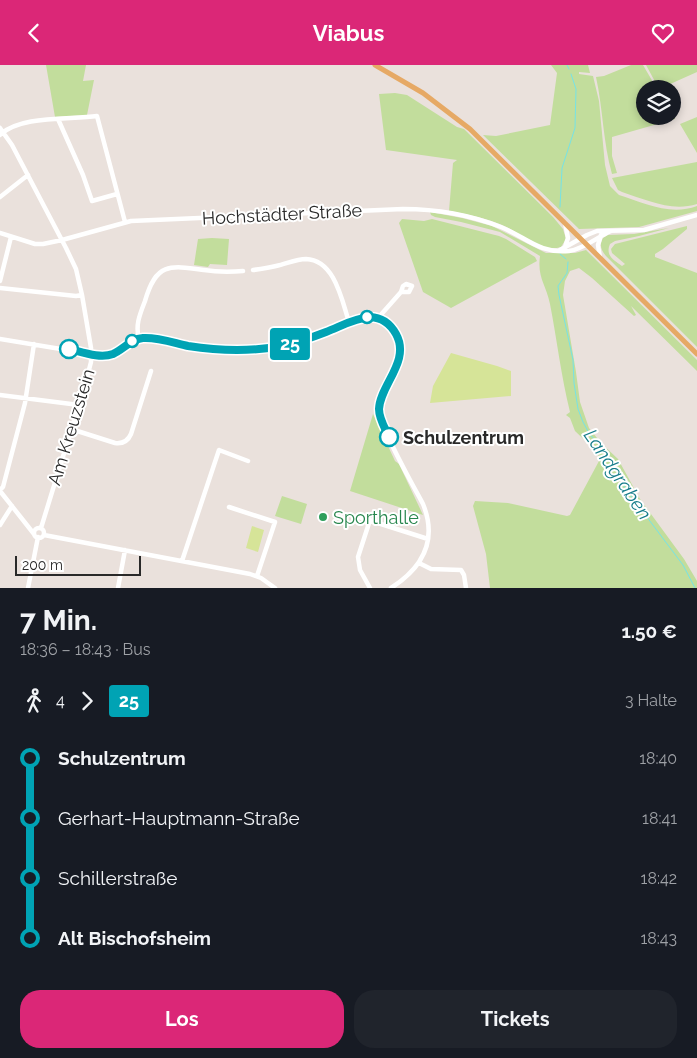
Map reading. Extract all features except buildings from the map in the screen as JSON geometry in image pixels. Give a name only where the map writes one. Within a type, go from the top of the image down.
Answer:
[{"type":"main road","points":[[375,65],[423,93],[470,129],[697,354]]},
{"type":"street","points":[[1,132],[22,124],[97,116],[126,222]]},
{"type":"street","points":[[58,119],[83,175],[92,201],[117,194]]},
{"type":"street","name":"Am Kreuzstein","points":[[1,132],[12,145],[74,262],[82,295],[91,354],[88,376],[36,536]]},
{"type":"street","points":[[0,197],[28,175]]},
{"type":"street","name":"Hochstädter Straße","points":[[0,233],[38,244],[62,240],[126,222],[413,209],[450,213],[476,219],[505,229],[543,249],[572,250],[611,231]]},
{"type":"street","points":[[562,249],[597,231],[644,230],[697,215]]},
{"type":"street","points":[[562,249],[568,238],[564,222]]},
{"type":"street","points":[[600,257],[598,242],[601,235]]},
{"type":"street","points":[[0,281],[11,237]]},
{"type":"street","points":[[253,270],[302,259],[316,261],[328,271],[334,280],[349,322]]},
{"type":"street","points":[[139,339],[137,325],[152,281],[160,273],[168,268],[178,267],[214,271],[243,271]]},
{"type":"street","points":[[0,287],[76,296],[82,295]]},
{"type":"street","points":[[378,318],[401,292]]},
{"type":"street","points":[[0,339],[91,354],[111,355],[139,339],[154,339],[212,349],[255,349],[304,340],[366,317],[378,318],[388,324],[396,333],[400,350],[394,373],[380,402],[379,413],[426,510],[428,523],[426,550],[419,563],[409,575],[395,587]]},
{"type":"street","points":[[28,588],[36,536],[0,490],[26,397],[34,344]]},
{"type":"street","points":[[71,429],[115,443],[126,441],[131,433],[150,371]]},
{"type":"street","points":[[0,395],[79,405]]},
{"type":"street","points":[[182,561],[219,450],[248,461]]},
{"type":"street","points":[[0,525],[12,506]]},
{"type":"street","points":[[229,507],[275,522],[257,576]]},
{"type":"street","points":[[360,517],[428,539]]},
{"type":"street","points":[[370,520],[358,557],[360,570],[370,588]]},
{"type":"street","points":[[24,521],[44,531],[44,535]]},
{"type":"street","points":[[36,536],[44,535],[257,576],[274,588]]},
{"type":"street","points":[[118,588],[125,550]]},
{"type":"street","points":[[419,563],[431,569],[461,570],[464,575],[466,588]]},
{"type":"green space","points":[[46,65],[86,65],[83,81],[94,80],[87,115],[55,117]]},
{"type":"green space","points":[[551,65],[588,65],[590,73],[579,72],[579,74],[593,76],[599,101],[605,165],[610,186],[619,195],[667,209],[687,209],[697,206],[697,211],[639,227],[579,229],[483,135],[496,136],[550,125],[557,73]]},
{"type":"green space","points":[[631,65],[643,65],[652,80],[636,80],[636,125],[654,125],[612,137],[612,156],[617,173],[612,174],[596,77],[604,76]]},
{"type":"green space","points":[[646,65],[697,65],[697,72],[679,80],[654,80]]},
{"type":"green space","points":[[395,93],[407,95],[457,127],[464,129],[563,229],[566,239],[561,247],[553,248],[538,245],[509,228],[496,223],[449,211],[453,163],[457,160],[386,150],[379,94]]},
{"type":"green space","points":[[697,117],[697,153],[681,125]]},
{"type":"green space","points":[[697,162],[697,204],[687,206],[668,206],[622,192],[618,190],[612,178]]},
{"type":"green space","points":[[430,212],[492,226],[546,253],[575,253],[586,250],[697,360],[697,371],[631,306],[636,315],[634,316],[579,268],[570,271],[565,281],[563,295],[580,402],[589,428],[618,459],[640,499],[684,559],[697,581],[697,588],[490,588],[486,554],[473,506],[475,501],[508,503],[567,516],[570,515],[599,461],[598,453],[575,431],[570,418],[566,415],[570,412],[550,304],[541,276],[540,256],[500,232],[435,217]]},
{"type":"green space","points":[[402,219],[424,221],[432,219],[499,236],[535,257],[537,261],[451,308],[423,292],[399,223]]},
{"type":"green space","points":[[687,226],[687,229],[655,254],[655,257],[697,273],[697,347],[606,256],[601,245],[603,238],[608,235],[634,234],[669,228],[615,241],[610,244],[609,255],[622,266],[625,264],[612,253],[611,249],[615,244]]},
{"type":"green space","points":[[198,239],[229,239],[227,265],[210,264],[208,267],[194,265]]},
{"type":"green space","points":[[451,353],[511,371],[511,396],[430,403],[433,386]]},
{"type":"green space","points":[[373,414],[395,461],[399,464],[423,515],[350,491]]},
{"type":"green space","points":[[282,496],[307,504],[301,524],[275,516]]},
{"type":"green space","points":[[252,526],[264,530],[258,552],[246,548]]},
{"type":"waterway","name":"Landgraben","points":[[567,65],[569,69]]},
{"type":"waterway","name":"Landgraben","points":[[560,207],[562,168],[575,128],[576,89],[571,74]]},
{"type":"waterway","name":"Landgraben","points":[[560,254],[566,259]]},
{"type":"waterway","name":"Landgraben","points":[[568,262],[567,273],[558,286],[573,360],[578,409],[583,422],[590,435],[606,450],[625,488],[683,565],[695,588]]},
{"type":"bus line","name":"25","points":[[69,349],[103,356],[113,354],[128,343],[143,338],[212,349],[264,348],[304,340],[362,317],[378,318],[386,322],[396,333],[399,345],[397,364],[379,406],[379,413],[389,437]]},
{"type":"place","name":"Schulzentrum","points":[[389,437]]},
{"type":"place","name":"Sporthalle","points":[[323,517]]}]
